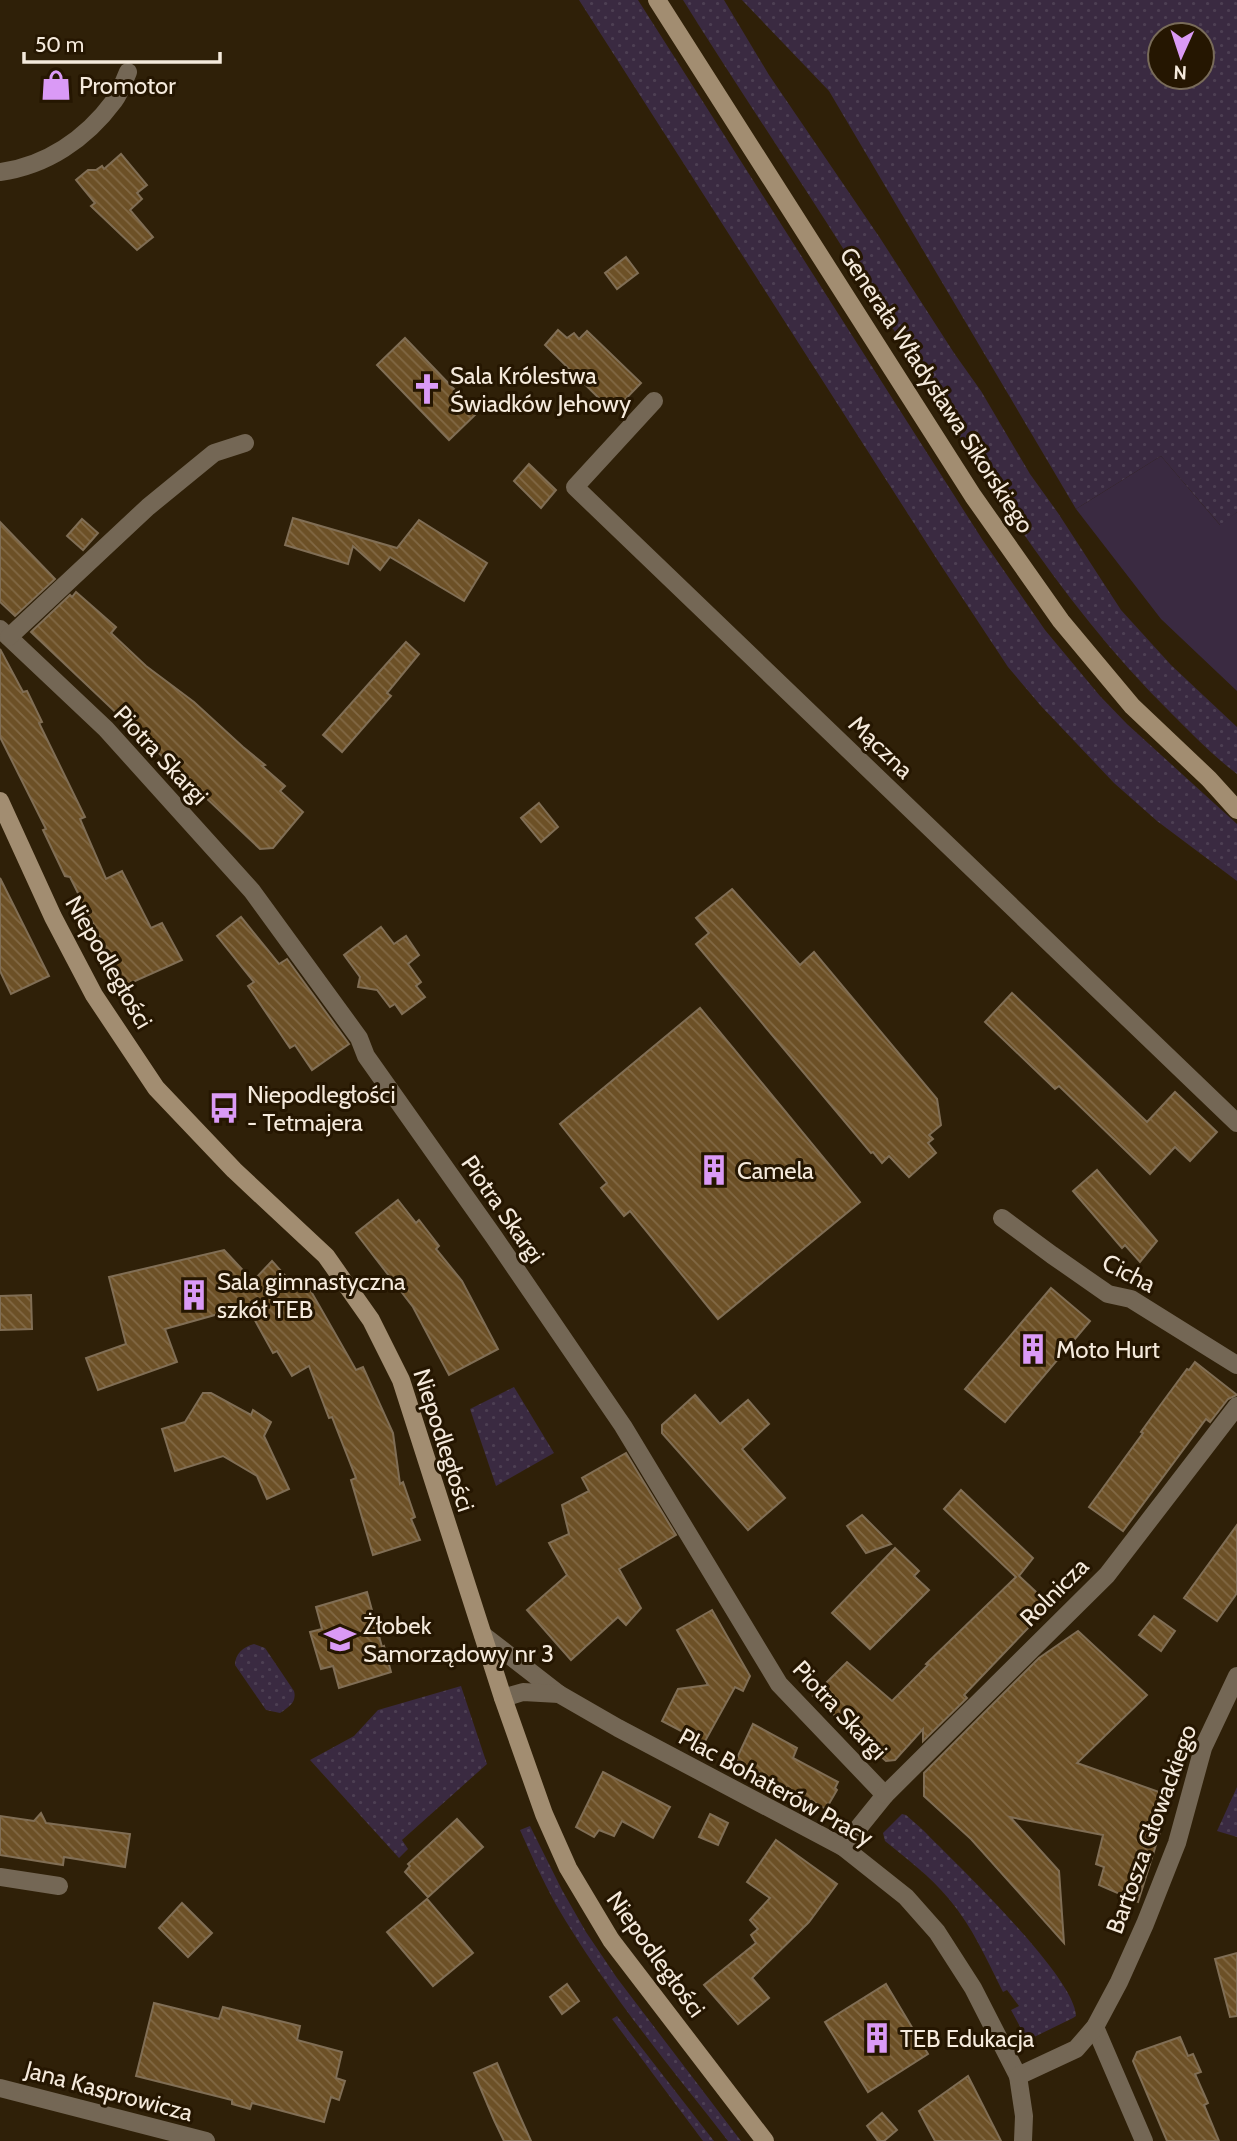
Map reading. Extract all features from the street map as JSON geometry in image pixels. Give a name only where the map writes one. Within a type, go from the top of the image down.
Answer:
[{"type":"street","name":"Generała Władysława Sikorskiego","points":[[657,0],[973,496],[1061,621],[1132,706],[1209,779],[1237,810]]},
{"type":"street","points":[[0,172],[45,160],[82,137],[115,100],[128,72]]},
{"type":"street","name":"Mączna","points":[[654,401],[575,487],[1237,1124]]},
{"type":"street","points":[[4,633],[214,453],[245,443]]},
{"type":"street","name":"Piotra Skargi","points":[[4,633],[106,729],[252,891],[359,1038],[366,1056],[623,1426],[779,1684],[885,1795],[843,1847]]},
{"type":"street","name":"Generała Władysława Sikorskiego","points":[[1209,779],[1237,799]]},
{"type":"street","name":"Niepodległości","points":[[0,801],[53,917],[94,995],[156,1088],[234,1170],[326,1256],[370,1320],[401,1380],[503,1698],[544,1814],[568,1868],[611,1940],[765,2141]]},
{"type":"street","name":"Cicha","points":[[1002,1218],[1108,1294],[1131,1299],[1237,1365]]},
{"type":"street","name":"Rolnicza","points":[[885,1795],[1107,1575],[1237,1406]]},
{"type":"street","name":"Plac Bohaterów Pracy","points":[[483,1635],[559,1694],[843,1847],[906,1896],[937,1932],[973,1988],[1018,2076],[1024,2116],[1023,2141]]},
{"type":"street","name":"Bartosza Głowackiego","points":[[1018,2076],[1076,2049],[1095,2027],[1146,1924],[1177,1843],[1203,1748],[1237,1676]]},
{"type":"street","name":"Plac Bohaterów Pracy","points":[[503,1698],[523,1692],[559,1694]]},
{"type":"street","points":[[0,1877],[59,1886]]},
{"type":"street","points":[[1095,2027],[1143,2141]]},
{"type":"street","name":"Jana Kasprowicza","points":[[0,2088],[206,2141]]},
{"type":"shaded area","points":[[579,0],[638,0],[982,539],[1045,630],[1127,724],[1237,824],[1237,881],[1157,821],[1114,783],[1008,667]]},
{"type":"shaded area","points":[[683,0],[724,0],[769,75],[981,391],[1030,474],[1121,610],[1171,665],[1237,727],[1237,774],[1195,737],[1129,668],[1051,572],[980,469]]},
{"type":"shaded area","points":[[742,0],[1237,0],[1237,512],[1221,526],[1161,456],[1076,509],[829,91]]},
{"type":"shaded area","points":[[1161,456],[1220,525],[1237,512],[1237,691],[1161,619],[1076,509]]},
{"type":"shaded area","points":[[514,1387],[554,1453],[496,1486],[470,1409]]},
{"type":"shaded area","points":[[254,1644],[265,1648],[294,1691],[293,1701],[280,1713],[266,1710],[235,1665],[240,1652]]},
{"type":"shaded area","points":[[461,1686],[487,1764],[402,1840],[408,1849],[399,1858],[310,1760],[354,1736],[378,1710]]},
{"type":"shaded area","points":[[1237,1787],[1237,1837],[1217,1831]]},
{"type":"shaded area","points":[[902,1814],[923,1830],[960,1867],[1036,1948],[1070,1998],[1076,2016],[1030,2039],[1025,2036],[1011,2010],[1019,2006],[1007,1990],[1003,1992],[965,1920],[926,1875],[885,1841],[883,1833]]},
{"type":"shaded area","points":[[530,1826],[586,1932],[617,1978],[741,2141],[728,2141],[637,2025],[594,1965],[555,1903],[532,1858],[520,1830]]},
{"type":"shaded area","points":[[617,2016],[714,2141],[703,2141],[612,2019]]},
{"type":"building","points":[[121,154],[147,185],[137,193],[142,199],[130,210],[153,237],[137,250],[91,206],[95,203],[76,180],[88,170],[96,170],[102,166],[104,169]]},
{"type":"building","points":[[626,257],[638,273],[617,289],[605,273]]},
{"type":"building","points":[[558,330],[567,338],[574,333],[579,339],[587,331],[641,383],[613,412],[545,345]]},
{"type":"building","name":"Sala Królestwa Świadków Jehowy","points":[[405,338],[477,413],[449,440],[377,365]]},
{"type":"building","points":[[529,464],[556,490],[541,508],[514,481]]},
{"type":"building","points":[[293,518],[397,548],[419,520],[487,563],[464,601],[390,557],[380,570],[353,546],[348,564],[285,545]]},
{"type":"building","points":[[82,519],[98,533],[83,550],[67,536]]},
{"type":"building","points":[[0,522],[55,579],[15,616],[0,602]]},
{"type":"building","points":[[76,592],[116,627],[111,633],[146,666],[194,702],[285,786],[280,791],[303,812],[273,848],[260,849],[31,632]]},
{"type":"building","points":[[406,642],[419,654],[387,693],[391,696],[342,752],[323,735]]},
{"type":"building","points":[[0,649],[23,692],[27,691],[42,722],[39,723],[85,817],[80,819],[106,879],[122,871],[151,928],[162,923],[182,960],[124,986],[70,877],[65,876],[43,830],[46,829],[0,737]]},
{"type":"building","points":[[539,803],[558,827],[541,842],[521,818]]},
{"type":"building","points":[[0,878],[49,976],[11,994],[0,971]]},
{"type":"building","points":[[732,889],[800,965],[814,952],[937,1099],[941,1125],[929,1135],[933,1139],[928,1143],[936,1153],[909,1177],[889,1156],[882,1163],[871,1153],[696,944],[709,933],[696,918]]},
{"type":"building","points":[[241,917],[279,964],[287,959],[349,1044],[312,1070],[295,1045],[290,1048],[248,986],[254,982],[217,936]]},
{"type":"building","points":[[381,927],[394,944],[406,936],[419,955],[408,964],[421,982],[416,986],[425,997],[402,1014],[395,1004],[390,1007],[377,990],[358,987],[360,977],[344,955]]},
{"type":"building","points":[[1012,993],[1147,1122],[1175,1092],[1217,1132],[1190,1161],[1175,1147],[1150,1174],[1059,1086],[1055,1089],[985,1022]]},
{"type":"building","name":"Camela","points":[[700,1008],[860,1202],[718,1319],[630,1211],[624,1216],[601,1188],[607,1183],[560,1124]]},
{"type":"building","points":[[1097,1170],[1157,1241],[1140,1262],[1125,1245],[1122,1248],[1073,1191]]},
{"type":"building","points":[[398,1200],[416,1223],[419,1220],[439,1246],[436,1249],[462,1281],[498,1349],[449,1375],[413,1307],[356,1233]]},
{"type":"building","points":[[224,1250],[253,1281],[272,1261],[299,1291],[308,1286],[356,1370],[363,1367],[393,1433],[400,1484],[403,1482],[415,1517],[411,1519],[420,1540],[373,1555],[351,1480],[356,1478],[309,1366],[292,1376],[277,1351],[273,1353],[247,1306],[165,1329],[177,1362],[98,1390],[86,1358],[126,1344],[109,1277]]},
{"type":"building","name":"Moto Hurt","points":[[1051,1288],[1090,1321],[1005,1422],[965,1389]]},
{"type":"building","points":[[31,1295],[32,1329],[0,1330],[0,1296]]},
{"type":"building","points":[[1195,1362],[1237,1395],[1228,1399],[1210,1422],[1206,1419],[1123,1531],[1089,1507],[1159,1407]]},
{"type":"building","points":[[203,1393],[211,1393],[251,1415],[253,1410],[271,1422],[264,1436],[289,1489],[267,1499],[257,1476],[223,1456],[175,1471],[162,1429],[185,1422]]},
{"type":"building","points":[[695,1395],[720,1424],[748,1400],[769,1424],[742,1449],[785,1498],[748,1530],[662,1433],[662,1425]]},
{"type":"building","points":[[626,1453],[676,1535],[619,1569],[641,1608],[626,1625],[618,1617],[571,1660],[527,1610],[567,1575],[549,1543],[569,1534],[562,1505],[589,1491],[582,1478]]},
{"type":"building","points":[[961,1490],[1033,1558],[1019,1576],[1050,1605],[964,1695],[967,1698],[923,1741],[923,1729],[895,1760],[886,1761],[813,1696],[847,1662],[892,1701],[928,1665],[926,1664],[1016,1577],[944,1509]]},
{"type":"building","points":[[862,1515],[891,1544],[866,1553],[847,1526]]},
{"type":"building","points":[[1237,1525],[1237,1593],[1217,1621],[1184,1598]]},
{"type":"building","points":[[895,1548],[919,1571],[914,1576],[929,1590],[870,1649],[832,1613]]},
{"type":"building","name":"Żłobek Samorządowy nr 3","points":[[367,1592],[391,1672],[339,1688],[333,1666],[321,1669],[310,1632],[322,1629],[316,1607]]},
{"type":"building","points":[[712,1610],[750,1676],[743,1691],[735,1687],[704,1743],[662,1721],[678,1689],[708,1685],[677,1630]]},
{"type":"building","points":[[1154,1616],[1175,1631],[1161,1651],[1139,1635]]},
{"type":"building","points":[[1078,1631],[1147,1695],[1077,1763],[1162,1793],[1167,1801],[1138,1902],[1099,1885],[1104,1867],[1096,1864],[1103,1835],[1010,1817],[1059,1871],[1064,1943],[971,1839],[924,1796],[924,1773],[1039,1658]]},
{"type":"building","points":[[753,1724],[797,1748],[793,1758],[838,1782],[835,1788],[837,1790],[826,1809],[736,1760]]},
{"type":"building","points":[[603,1772],[670,1807],[653,1838],[622,1821],[614,1836],[599,1830],[594,1837],[576,1827]]},
{"type":"building","points":[[41,1813],[46,1823],[130,1834],[125,1867],[64,1857],[63,1865],[0,1855],[0,1816],[34,1821]]},
{"type":"building","points":[[710,1814],[728,1823],[718,1845],[699,1837]]},
{"type":"building","points":[[457,1819],[483,1847],[428,1897],[405,1872],[410,1866],[408,1864]]},
{"type":"building","points":[[776,1840],[837,1884],[809,1922],[752,1978],[769,1998],[738,2024],[704,1985],[756,1943],[751,1935],[758,1929],[750,1920],[770,1898],[747,1882]]},
{"type":"building","points":[[427,1899],[473,1953],[433,1986],[387,1932]]},
{"type":"building","points":[[182,1903],[212,1933],[188,1957],[159,1928]]},
{"type":"building","points":[[1237,1953],[1237,2016],[1230,2017],[1215,1959]]},
{"type":"building","points":[[567,1984],[579,2001],[562,2014],[550,1997]]},
{"type":"building","name":"TEB Edukacja","points":[[886,1984],[928,2054],[868,2092],[825,2022]]},
{"type":"building","points":[[154,2003],[219,2019],[223,2007],[300,2026],[297,2040],[342,2052],[336,2078],[345,2081],[339,2100],[331,2097],[324,2122],[252,2103],[250,2109],[232,2104],[232,2100],[136,2076]]},
{"type":"building","points":[[1180,2037],[1188,2056],[1193,2054],[1201,2072],[1195,2074],[1208,2103],[1204,2105],[1219,2141],[1167,2141],[1133,2061],[1137,2052]]},
{"type":"building","points":[[497,2063],[531,2141],[504,2141],[494,2120],[474,2073]]},
{"type":"building","points":[[968,2076],[1001,2141],[935,2141],[919,2111]]},
{"type":"building","points":[[882,2113],[897,2130],[884,2141],[878,2141],[867,2126]]},
{"type":"place","name":"Promotor","points":[[56,85]]},
{"type":"place","name":"Sala Królestwa Świadków Jehowy","points":[[427,389]]},
{"type":"place","name":"Niepodległości - Tetmajera","points":[[224,1108]]},
{"type":"place","name":"Camela","points":[[714,1170]]},
{"type":"place","name":"Sala gimnastyczna szkół TEB","points":[[194,1295]]},
{"type":"place","name":"Moto Hurt","points":[[1033,1349]]},
{"type":"place","name":"Żłobek Samorządowy nr 3","points":[[340,1639]]},
{"type":"place","name":"TEB Edukacja","points":[[877,2038]]}]
